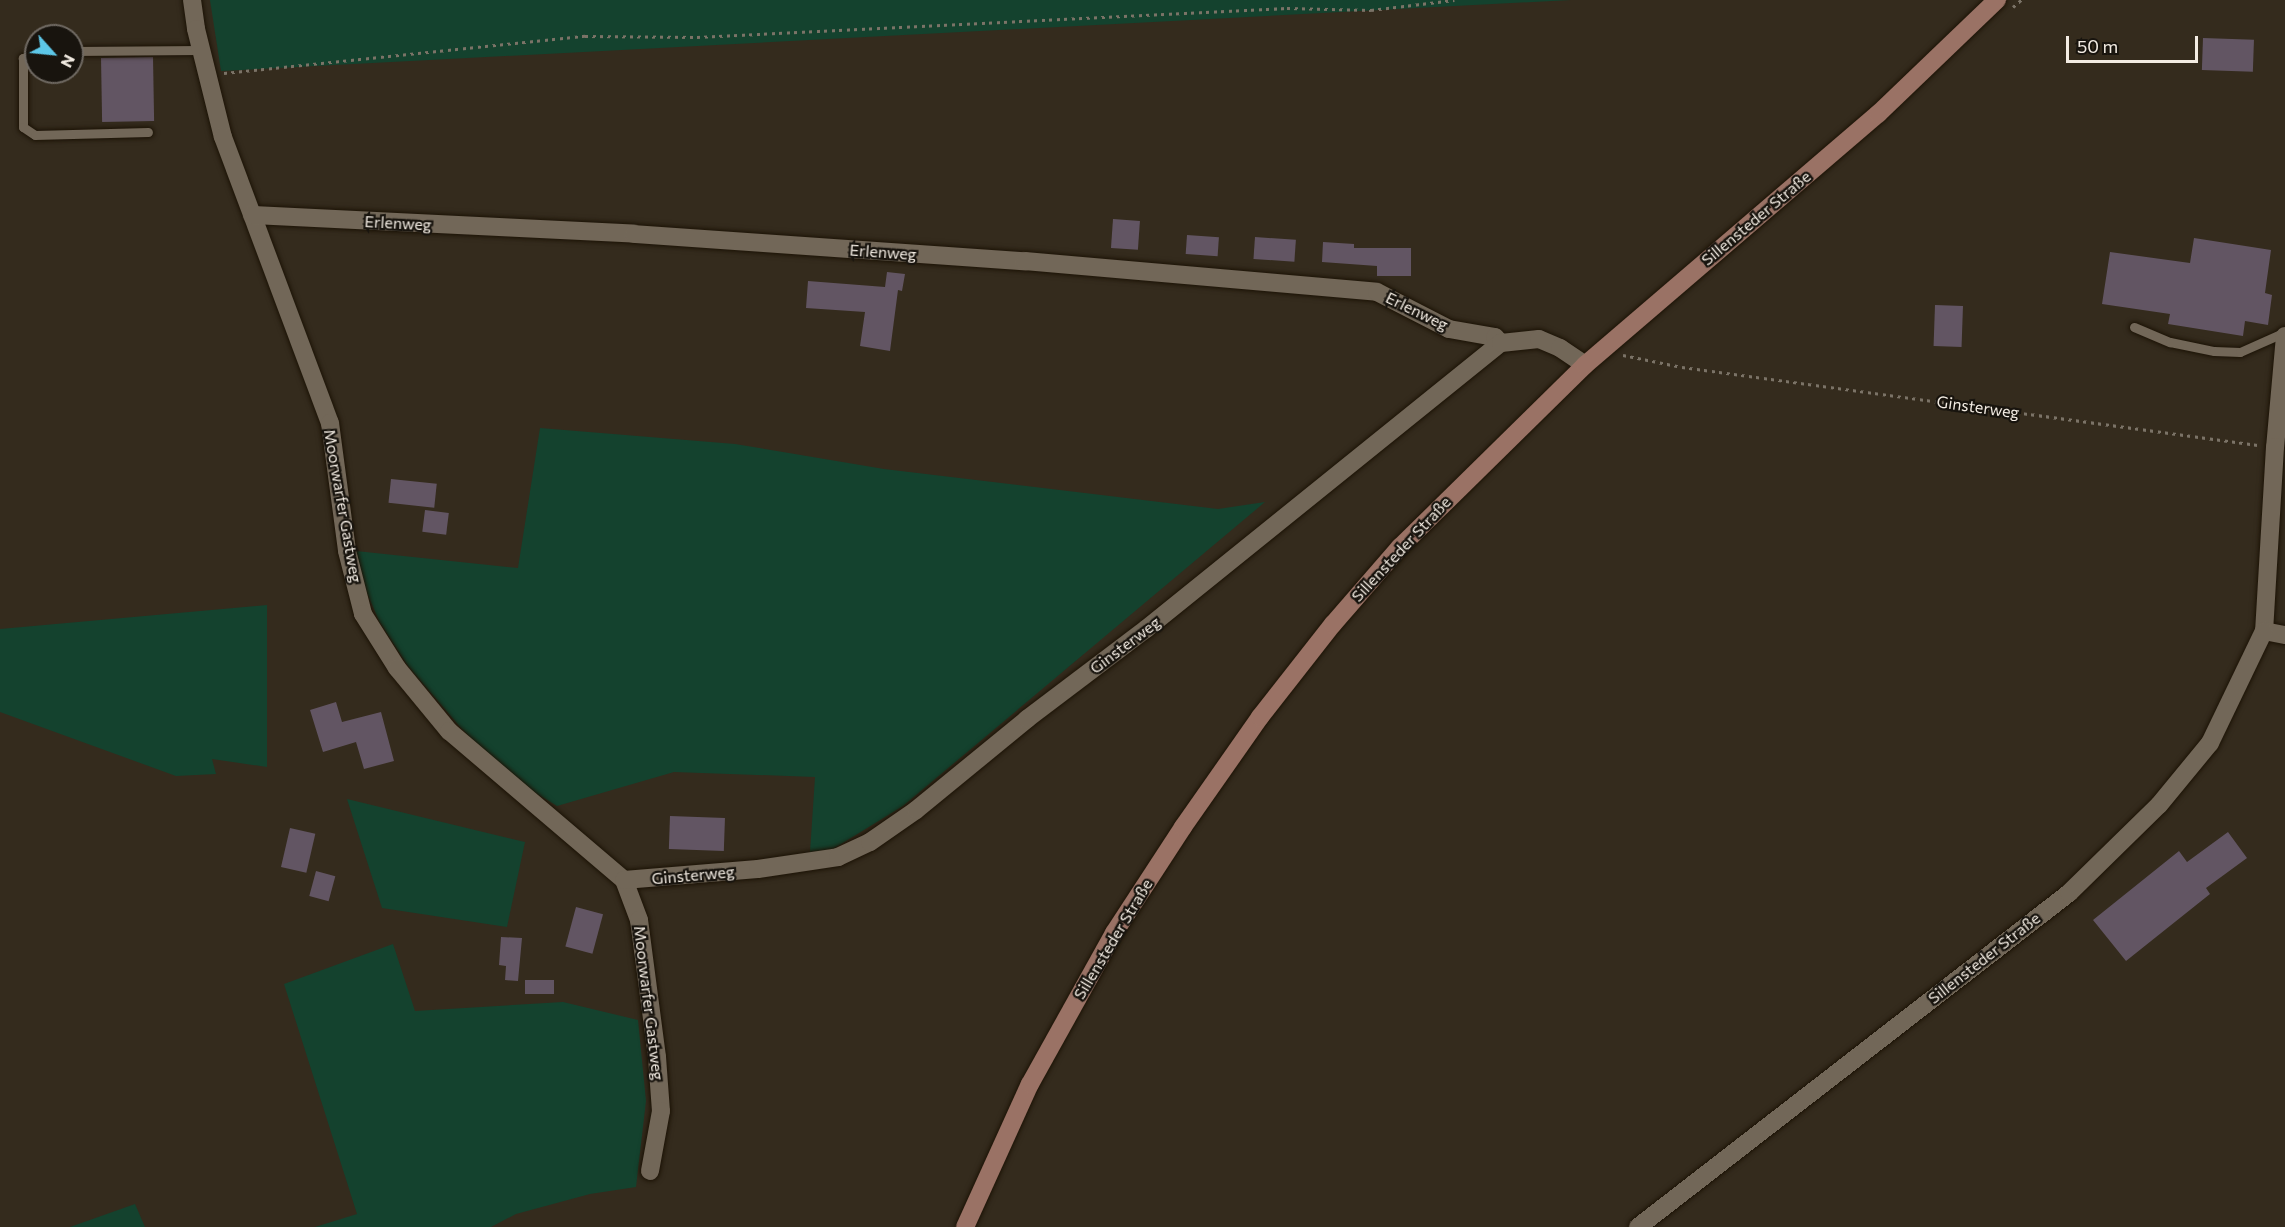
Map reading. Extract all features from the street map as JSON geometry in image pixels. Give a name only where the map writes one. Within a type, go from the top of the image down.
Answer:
[{"type":"street","name":"Moorwarfer Gastweg","points":[[192,0],[201,50],[223,137],[330,423],[347,551],[363,614],[397,668],[449,731],[624,880],[639,920],[657,1057],[661,1111],[651,1171]]},
{"type":"street","name":"Sillensteder Straße","points":[[965,1227],[1030,1084],[1114,933],[1183,827],[1260,717],[1333,624],[1400,547],[1585,365],[1878,114],[1997,0]]},
{"type":"street","name":"Erlenweg","points":[[252,215],[670,237],[1025,261],[1377,292],[1449,329],[1495,337],[1501,343]]},
{"type":"street","name":"Sillensteder Straße","points":[[1638,1227],[2068,893],[2159,806],[2210,743],[2264,631],[2275,447],[2285,334]]},
{"type":"street","points":[[1501,343],[1539,339],[1560,348],[1585,365]]},
{"type":"street","name":"Ginsterweg","points":[[624,880],[758,869],[838,857],[870,843],[916,810],[1027,719],[1156,621],[1501,343]]},
{"type":"street","points":[[2264,631],[2285,635]]},
{"type":"lane","points":[[84,51],[201,50]]},
{"type":"lane","points":[[24,58],[23,127],[35,135],[148,132]]},
{"type":"lane","points":[[2134,327],[2170,342],[2214,351],[2240,352],[2285,334]]},
{"type":"path","points":[[208,75],[585,36],[697,37],[1287,8],[1371,10],[1455,0]]},
{"type":"path","name":"Ginsterweg","points":[[1619,354],[1682,367],[2275,447]]},
{"type":"green space","points":[[210,0],[1571,0],[221,71]]},
{"type":"green space","points":[[540,428],[735,444],[884,469],[1218,509],[1265,502],[903,806],[833,849],[810,852],[815,777],[674,772],[557,806],[511,778],[461,728],[408,666],[379,621],[359,574],[356,551],[518,568]]},
{"type":"green space","points":[[267,605],[267,767],[212,759],[216,774],[176,776],[0,712],[0,629]]},
{"type":"green space","points":[[347,799],[525,842],[507,927],[382,908]]},
{"type":"green space","points":[[393,944],[415,1011],[563,1002],[638,1020],[646,1101],[636,1187],[590,1194],[516,1214],[491,1227],[315,1227],[357,1214],[284,984]]},
{"type":"green space","points":[[135,1204],[145,1227],[70,1227]]},
{"type":"building","points":[[2203,38],[2254,40],[2253,72],[2202,70]]},
{"type":"building","points":[[153,57],[154,121],[102,122],[101,58]]},
{"type":"building","points":[[1113,219],[1140,221],[1138,250],[1111,248]]},
{"type":"building","points":[[1187,235],[1219,237],[1218,256],[1186,254]]},
{"type":"building","points":[[1255,237],[1296,240],[1294,262],[1253,259]]},
{"type":"building","points":[[2194,238],[2271,250],[2265,293],[2272,295],[2268,325],[2245,321],[2243,336],[2168,324],[2170,314],[2102,304],[2110,252],[2190,263]]},
{"type":"building","points":[[1323,242],[1354,244],[1354,248],[1411,248],[1411,276],[1377,276],[1377,266],[1322,262]]},
{"type":"building","points":[[887,272],[905,274],[902,291],[898,290],[890,351],[860,346],[865,312],[806,308],[808,281],[885,287]]},
{"type":"building","points":[[1935,305],[1963,306],[1962,347],[1934,346]]},
{"type":"building","points":[[391,479],[437,484],[434,508],[388,503]]},
{"type":"building","points":[[425,510],[449,513],[446,535],[422,532]]},
{"type":"building","points":[[336,702],[342,722],[381,712],[394,761],[364,769],[356,742],[323,752],[310,710]]},
{"type":"building","points":[[670,816],[725,818],[724,851],[669,849]]},
{"type":"building","points":[[290,828],[315,834],[306,873],[281,867]]},
{"type":"building","points":[[2228,832],[2247,858],[2206,888],[2210,894],[2126,961],[2093,920],[2179,851],[2187,862]]},
{"type":"building","points":[[316,871],[335,876],[329,901],[309,896]]},
{"type":"building","points":[[576,907],[603,914],[592,954],[565,947]]},
{"type":"building","points":[[501,937],[522,938],[518,981],[505,980],[506,966],[499,965]]},
{"type":"building","points":[[525,980],[554,980],[554,994],[525,994]]}]
